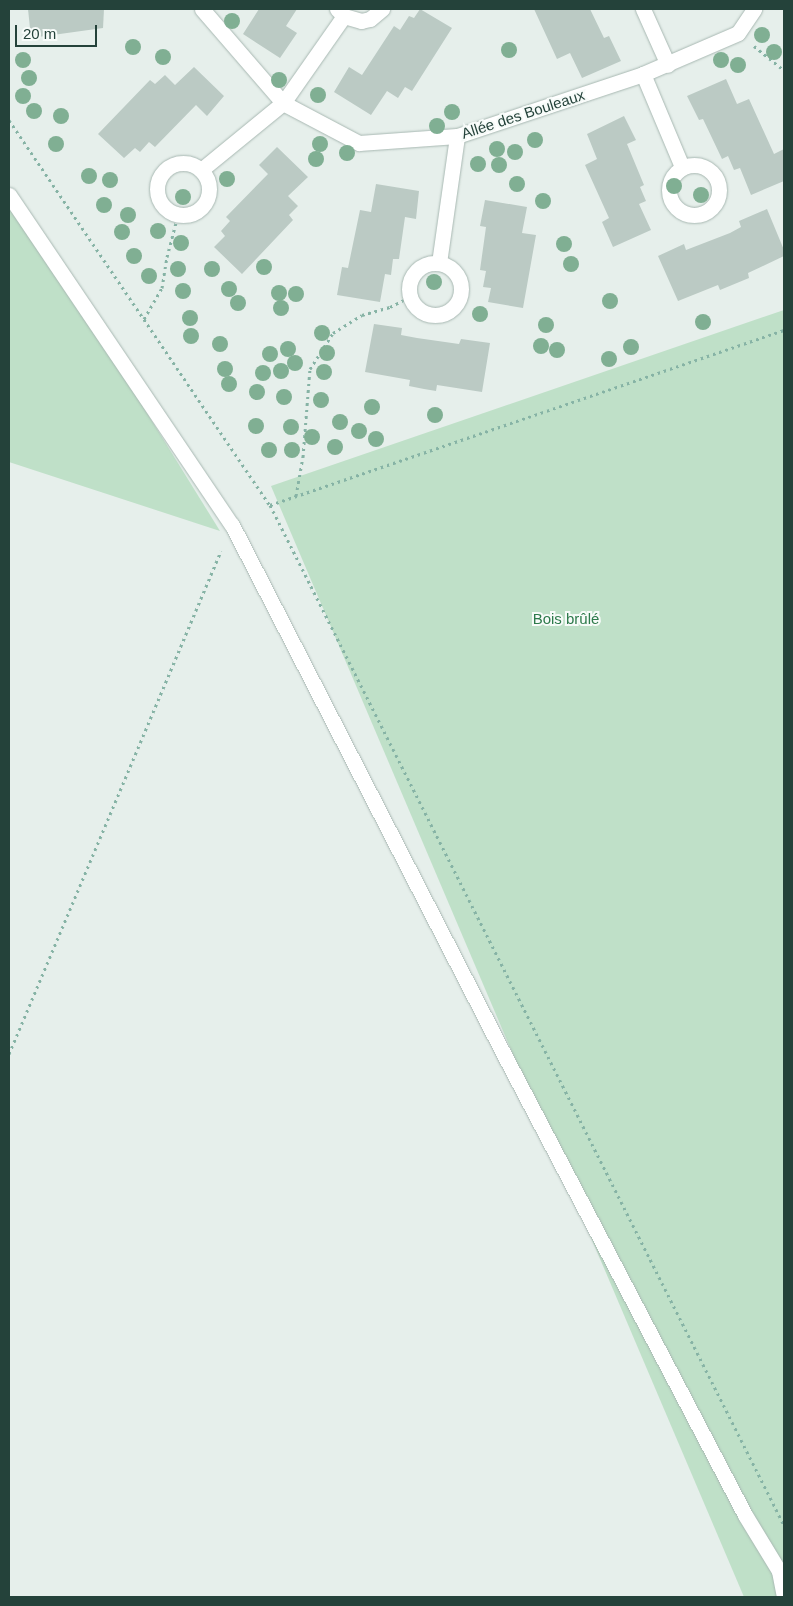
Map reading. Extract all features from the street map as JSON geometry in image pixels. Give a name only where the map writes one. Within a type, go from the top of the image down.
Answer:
[{"type":"main road","name":"Allée des Bouleaux","points":[[202,9],[283,103],[359,143],[457,136],[668,65],[738,33]]},
{"type":"main road","points":[[201,170],[283,103],[340,13],[361,21],[370,18],[382,9]]},
{"type":"main road","points":[[643,9],[668,65]]},
{"type":"main road","points":[[738,33],[754,9]]},
{"type":"main road","points":[[643,74],[682,168]]},
{"type":"main road","points":[[439,263],[457,136]]},
{"type":"main road","points":[[176,164],[194,165],[201,170],[209,184],[207,201],[195,213],[178,215],[163,206],[159,199],[157,190],[162,174],[176,164]]},
{"type":"main road","points":[[9,195],[232,525],[499,1045],[741,1507],[779,1571],[784,1596]]},
{"type":"main road","points":[[430,263],[439,263],[454,270],[459,277],[461,294],[453,308],[438,315],[429,314],[415,305],[410,297],[409,288],[415,272],[430,263]]},
{"type":"path","points":[[738,33],[784,70]]},
{"type":"path","points":[[9,120],[270,505],[784,1525]]},
{"type":"path","points":[[144,319],[162,288],[167,258],[178,215]]},
{"type":"path","points":[[296,496],[303,457],[310,369],[333,333],[362,315],[390,307],[410,297]]},
{"type":"path","points":[[270,505],[784,330]]},
{"type":"path","points":[[9,1054],[232,525]]},
{"type":"green space","points":[[9,190],[220,531],[9,462]]},
{"type":"green space","name":"Bois brûlé","points":[[784,310],[784,1597],[744,1597],[271,486]]},
{"type":"building","points":[[28,9],[104,9],[103,28],[31,38]]},
{"type":"building","points":[[259,9],[297,9],[286,26],[297,33],[280,58],[243,34]]},
{"type":"building","points":[[420,9],[452,28],[412,91],[405,87],[398,98],[387,91],[371,115],[334,92],[349,67],[362,75],[394,26],[400,30],[409,16],[414,18]]},
{"type":"building","points":[[534,9],[590,9],[604,38],[609,36],[621,61],[582,78],[570,53],[557,59]]},
{"type":"building","points":[[194,67],[224,96],[207,116],[196,105],[155,147],[149,142],[140,152],[135,148],[124,158],[98,134],[150,80],[155,84],[165,75],[175,85]]},
{"type":"building","points":[[726,79],[737,104],[749,99],[774,154],[784,149],[784,181],[751,195],[740,168],[734,170],[728,156],[722,159],[703,119],[699,120],[687,96]]},
{"type":"building","points":[[624,116],[636,140],[627,144],[644,185],[640,187],[646,201],[639,204],[651,230],[613,247],[602,222],[609,218],[585,165],[597,159],[587,134]]},
{"type":"building","points":[[277,147],[308,177],[288,196],[298,206],[289,215],[293,220],[242,274],[214,247],[225,236],[221,231],[230,221],[226,217],[268,174],[259,165]]},
{"type":"building","points":[[376,184],[419,191],[416,219],[405,217],[399,259],[393,259],[391,275],[385,274],[380,302],[337,295],[342,267],[348,268],[360,210],[371,212]]},
{"type":"building","points":[[485,200],[527,207],[522,233],[536,235],[523,308],[488,302],[491,288],[483,287],[486,271],[480,270],[486,227],[480,226]]},
{"type":"building","points":[[767,209],[784,250],[784,256],[748,273],[749,278],[720,290],[718,285],[678,301],[658,256],[684,244],[686,250],[730,233],[741,227],[739,221]]},
{"type":"building","points":[[374,324],[402,328],[401,335],[417,338],[459,344],[461,339],[490,343],[482,392],[437,385],[436,391],[424,389],[409,386],[410,380],[365,372]]}]
